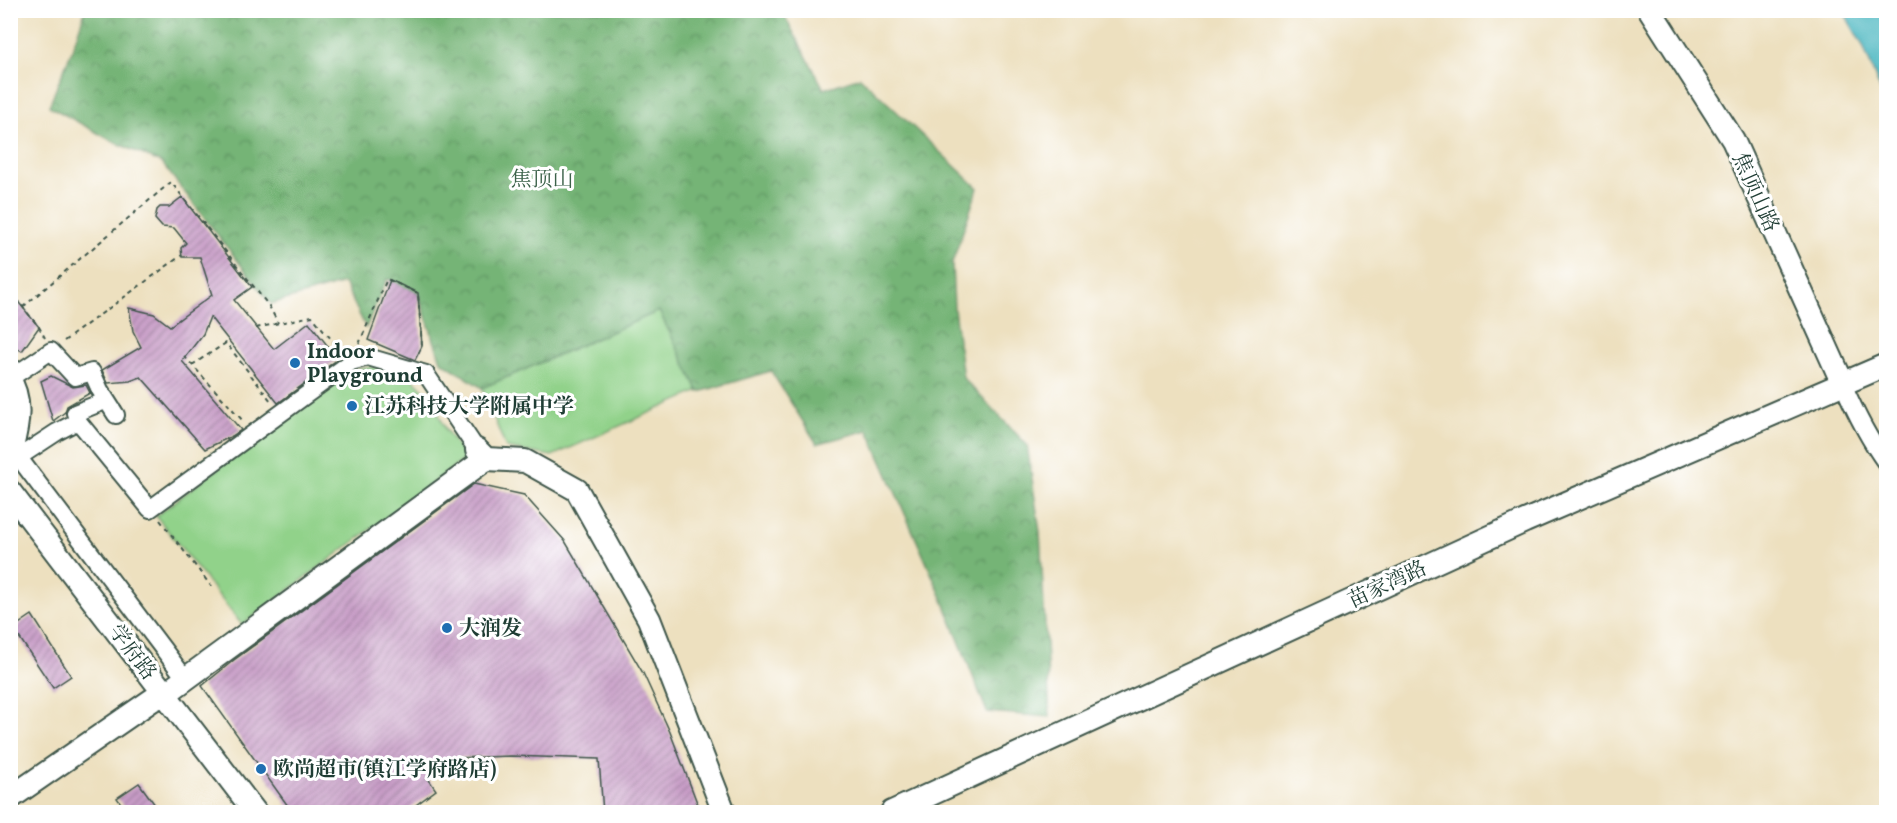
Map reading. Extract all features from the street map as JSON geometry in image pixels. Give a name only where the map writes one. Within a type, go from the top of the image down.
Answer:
[{"type":"street","name":"焦顶山路","points":[[1650,10],[1733,140],[1843,384]]},
{"type":"street","points":[[14,451],[21,411],[16,384],[11,376],[51,351],[75,377],[92,372],[116,415]]},
{"type":"street","points":[[104,396],[100,403],[75,413],[78,421],[150,509],[351,362],[368,357],[426,374],[482,454],[525,461],[577,490],[649,619],[724,813]]},
{"type":"street","name":"苗家湾路","points":[[892,813],[1525,521],[1887,365]]},
{"type":"street","points":[[1843,384],[1873,446],[1887,463]]},
{"type":"street","points":[[14,451],[78,421]]},
{"type":"street","points":[[14,451],[185,678]]},
{"type":"street","points":[[10,798],[185,678],[482,454]]},
{"type":"street","name":"学府路","points":[[10,492],[240,813]]},
{"type":"street","name":"学府路","points":[[10,515],[255,813]]},
{"type":"path","points":[[23,307],[171,182],[269,306],[278,323]]},
{"type":"path","points":[[10,298],[13,295],[39,327],[51,351],[182,255]]},
{"type":"path","points":[[256,328],[312,316],[351,362],[387,279],[418,293],[422,346],[411,370]]},
{"type":"path","points":[[192,365],[226,343],[281,413]]},
{"type":"path","points":[[184,356],[254,434]]},
{"type":"path","points":[[150,509],[212,586]]},
{"type":"green space","name":"焦顶山","points":[[85,11],[782,11],[824,89],[860,77],[978,188],[952,263],[954,309],[963,378],[1027,445],[1040,532],[1050,717],[987,712],[943,600],[868,430],[817,444],[771,371],[699,392],[659,311],[482,388],[441,361],[418,293],[387,279],[366,328],[344,283],[271,304],[162,163],[112,141],[49,106]]},
{"type":"green space","points":[[659,311],[699,391],[552,456],[506,448],[482,388]]},
{"type":"green space","points":[[373,367],[408,374],[431,397],[446,430],[466,458],[242,625],[156,516],[332,381],[359,368]]},
{"type":"water","points":[[1843,11],[1886,11],[1886,104],[1863,46]]},
{"type":"building","points":[[182,197],[252,287],[234,300],[274,349],[309,322],[338,359],[278,403],[210,317],[203,334],[182,361],[241,430],[205,449],[141,377],[130,381],[108,383],[102,370],[141,347],[133,331],[129,308],[154,314],[170,326],[212,295],[200,257],[182,257],[181,248],[186,243],[174,228],[162,227],[155,219],[160,207],[169,207]]},
{"type":"building","points":[[390,280],[418,293],[422,346],[415,360],[368,340]]},
{"type":"building","points":[[10,292],[39,327],[22,351],[10,344]]},
{"type":"building","points":[[51,376],[73,387],[86,385],[90,393],[67,406],[65,412],[53,421],[41,381]]},
{"type":"building","name":"大润发","points":[[474,484],[524,495],[565,541],[643,673],[670,732],[701,813],[603,813],[599,759],[511,756],[454,758],[427,777],[436,790],[405,813],[293,813],[202,686]]},
{"type":"building","points":[[32,615],[71,676],[53,688],[13,628]]},
{"type":"building","points":[[139,783],[161,813],[128,813],[117,798]]},
{"type":"place","name":"Indoor Playground","points":[[295,363]]},
{"type":"place","name":"江苏科技大学附属中学","points":[[352,406]]},
{"type":"place","name":"大润发","points":[[447,628]]},
{"type":"place","name":"欧尚超市(镇江学府路店)","points":[[261,769]]}]
